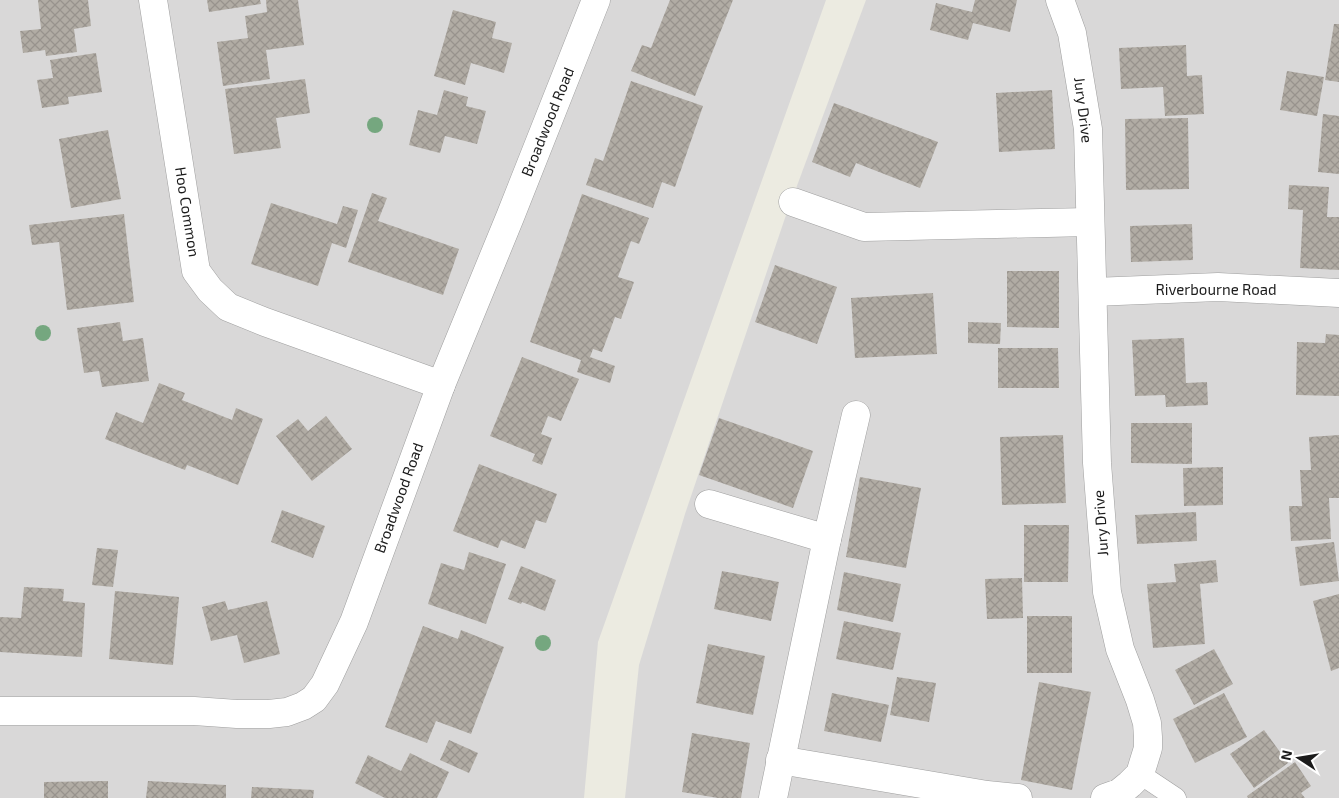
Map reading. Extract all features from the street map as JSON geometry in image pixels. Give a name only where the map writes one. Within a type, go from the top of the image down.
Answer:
[{"type":"street","name":"Hoo Common","points":[[153,0],[196,271],[210,290],[228,307],[441,385]]},
{"type":"street","name":"Broadwood Road","points":[[0,711],[194,711],[269,714],[287,712],[303,706],[314,699],[326,684],[354,622],[441,385],[514,208],[596,0]]},
{"type":"street","name":"Jury Drive","points":[[1060,0],[1072,33],[1088,129],[1089,222],[1093,292],[1097,463],[1107,592],[1120,649],[1148,723],[1148,748],[1140,774]]},
{"type":"street","points":[[793,202],[864,227],[1089,222]]},
{"type":"street","name":"Riverbourne Road","points":[[1093,292],[1218,287],[1339,293]]},
{"type":"street","points":[[773,798],[827,539],[856,416]]},
{"type":"street","points":[[708,504],[827,539]]},
{"type":"street","points":[[780,760],[987,795],[1018,798]]},
{"type":"street","points":[[1105,798],[1119,792],[1140,774]]},
{"type":"lane","points":[[1140,774],[1176,798]]},
{"type":"shaded area","points":[[0,0],[826,0],[598,642],[584,798],[0,798]]},
{"type":"shaded area","points":[[866,0],[1339,0],[1339,798],[625,798],[639,665],[685,514],[785,218]]},
{"type":"building","points":[[38,0],[88,0],[91,26],[74,29],[77,52],[46,56],[45,50],[23,53],[20,31],[41,29]]},
{"type":"building","points":[[207,0],[260,0],[261,4],[209,12]]},
{"type":"building","points":[[266,0],[298,0],[304,45],[266,50],[270,79],[223,86],[217,42],[248,38],[245,16],[267,12]]},
{"type":"building","points":[[670,0],[733,0],[695,96],[631,71],[642,45],[651,48]]},
{"type":"building","points":[[975,0],[1017,0],[1010,32],[973,23],[968,40],[930,30],[936,3],[972,12]]},
{"type":"building","points":[[453,10],[496,22],[492,38],[512,43],[504,73],[471,63],[465,85],[434,76]]},
{"type":"building","points":[[1334,24],[1339,24],[1339,82],[1325,80]]},
{"type":"building","points":[[1186,45],[1187,76],[1202,75],[1204,114],[1165,116],[1163,87],[1121,89],[1119,48]]},
{"type":"building","points":[[96,53],[102,92],[68,97],[69,104],[42,108],[37,80],[53,78],[50,60]]},
{"type":"building","points":[[1287,71],[1324,77],[1317,116],[1280,110]]},
{"type":"building","points":[[305,79],[310,113],[276,118],[281,148],[234,154],[225,89]]},
{"type":"building","points":[[631,81],[703,106],[675,187],[662,182],[653,208],[586,185],[595,158],[603,161]]},
{"type":"building","points":[[444,90],[468,97],[466,106],[486,111],[477,144],[445,136],[440,153],[409,145],[418,110],[437,115]]},
{"type":"building","points":[[1052,90],[1055,149],[999,152],[996,93]]},
{"type":"building","points":[[834,103],[938,142],[920,188],[856,163],[850,177],[812,162]]},
{"type":"building","points":[[1323,114],[1339,116],[1339,174],[1318,172]]},
{"type":"building","points":[[1188,118],[1189,189],[1126,190],[1125,119]]},
{"type":"building","points":[[108,130],[121,199],[71,208],[59,139]]},
{"type":"building","points":[[1289,185],[1329,187],[1327,217],[1339,217],[1339,270],[1300,268],[1303,210],[1288,209]]},
{"type":"building","points":[[372,193],[387,198],[378,221],[459,249],[443,295],[348,262]]},
{"type":"building","points":[[582,194],[649,218],[639,244],[631,241],[618,277],[634,282],[621,319],[615,317],[602,352],[593,349],[590,357],[615,366],[610,383],[577,372],[581,360],[530,342]]},
{"type":"building","points":[[271,203],[337,224],[343,206],[358,210],[346,248],[332,243],[318,286],[251,264]]},
{"type":"building","points":[[124,214],[134,302],[67,310],[59,242],[32,245],[29,225]]},
{"type":"building","points":[[1192,224],[1193,260],[1131,262],[1130,226]]},
{"type":"building","points":[[775,265],[837,287],[817,344],[755,322]]},
{"type":"building","points":[[1007,271],[1059,271],[1059,328],[1007,327]]},
{"type":"building","points":[[933,293],[937,354],[855,358],[851,298]]},
{"type":"building","points":[[120,322],[123,341],[143,338],[149,381],[102,387],[99,371],[84,373],[77,328]]},
{"type":"building","points":[[968,322],[1001,323],[1000,344],[968,343]]},
{"type":"building","points":[[1326,334],[1339,335],[1339,396],[1296,395],[1297,342],[1325,343]]},
{"type":"building","points":[[1184,338],[1186,383],[1207,382],[1208,405],[1166,407],[1165,395],[1135,396],[1132,340]]},
{"type":"building","points":[[998,348],[1058,348],[1059,388],[998,388]]},
{"type":"building","points":[[522,357],[579,379],[561,421],[548,416],[541,434],[552,438],[542,465],[532,461],[535,454],[490,436]]},
{"type":"building","points":[[159,383],[185,393],[182,400],[232,420],[236,408],[263,419],[238,485],[187,465],[185,470],[105,439],[116,412],[143,423]]},
{"type":"building","points":[[326,416],[352,449],[312,481],[276,436],[298,419],[308,431]]},
{"type":"building","points":[[719,418],[813,451],[793,508],[699,475]]},
{"type":"building","points":[[1131,423],[1192,423],[1192,464],[1131,463]]},
{"type":"building","points":[[1063,435],[1066,503],[1002,505],[1000,437]]},
{"type":"building","points":[[1339,435],[1339,498],[1329,498],[1331,539],[1291,541],[1289,506],[1302,506],[1300,470],[1311,470],[1309,437]]},
{"type":"building","points":[[479,464],[557,494],[546,523],[536,520],[525,549],[501,540],[498,548],[453,531]]},
{"type":"building","points":[[1223,467],[1223,505],[1184,506],[1183,468]]},
{"type":"building","points":[[860,477],[921,488],[906,568],[846,557]]},
{"type":"building","points":[[282,510],[325,526],[313,558],[271,542]]},
{"type":"building","points":[[1196,512],[1197,541],[1137,544],[1135,515]]},
{"type":"building","points":[[1024,525],[1069,525],[1068,582],[1024,582]]},
{"type":"building","points":[[1334,542],[1339,581],[1300,586],[1295,547]]},
{"type":"building","points":[[97,548],[118,550],[113,587],[92,585]]},
{"type":"building","points":[[469,552],[506,564],[486,624],[428,604],[441,563],[464,570]]},
{"type":"building","points":[[1216,560],[1218,582],[1200,584],[1205,644],[1153,648],[1147,584],[1176,582],[1174,564]]},
{"type":"building","points":[[521,566],[556,580],[545,611],[508,599]]},
{"type":"building","points":[[722,571],[779,582],[771,621],[714,609]]},
{"type":"building","points":[[844,572],[901,584],[893,622],[837,610]]},
{"type":"building","points":[[1022,578],[1023,618],[987,619],[985,579]]},
{"type":"building","points":[[24,587],[64,589],[63,601],[85,603],[82,657],[0,652],[0,617],[21,618]]},
{"type":"building","points":[[115,591],[179,597],[173,665],[109,659]]},
{"type":"building","points":[[1339,594],[1339,668],[1331,671],[1313,601]]},
{"type":"building","points":[[225,601],[228,610],[267,601],[280,654],[244,663],[237,635],[211,641],[202,607]]},
{"type":"building","points":[[1027,616],[1072,616],[1072,673],[1027,673]]},
{"type":"building","points":[[844,621],[901,633],[893,670],[836,659]]},
{"type":"building","points":[[423,626],[458,639],[461,630],[504,647],[471,734],[436,721],[427,743],[385,727]]},
{"type":"building","points":[[708,644],[765,656],[753,715],[696,703]]},
{"type":"building","points":[[1214,649],[1233,684],[1194,705],[1175,670]]},
{"type":"building","points":[[897,677],[936,683],[929,722],[890,715]]},
{"type":"building","points":[[1039,682],[1091,692],[1072,790],[1021,780]]},
{"type":"building","points":[[832,693],[889,705],[881,742],[824,731]]},
{"type":"building","points":[[1224,693],[1247,737],[1195,763],[1173,719]]},
{"type":"building","points":[[1264,730],[1288,763],[1254,788],[1230,754]]},
{"type":"building","points":[[692,733],[750,743],[741,798],[718,798],[682,792]]},
{"type":"building","points":[[449,740],[478,753],[469,773],[440,760]]},
{"type":"building","points":[[410,753],[449,772],[437,798],[385,798],[355,783],[368,755],[401,771]]},
{"type":"building","points":[[1295,762],[1311,786],[1301,793],[1305,798],[1248,798],[1247,796]]},
{"type":"building","points":[[108,781],[108,798],[44,798],[44,782]]},
{"type":"building","points":[[148,781],[226,785],[226,798],[146,798]]},
{"type":"building","points":[[252,787],[314,790],[313,798],[251,798]]}]
